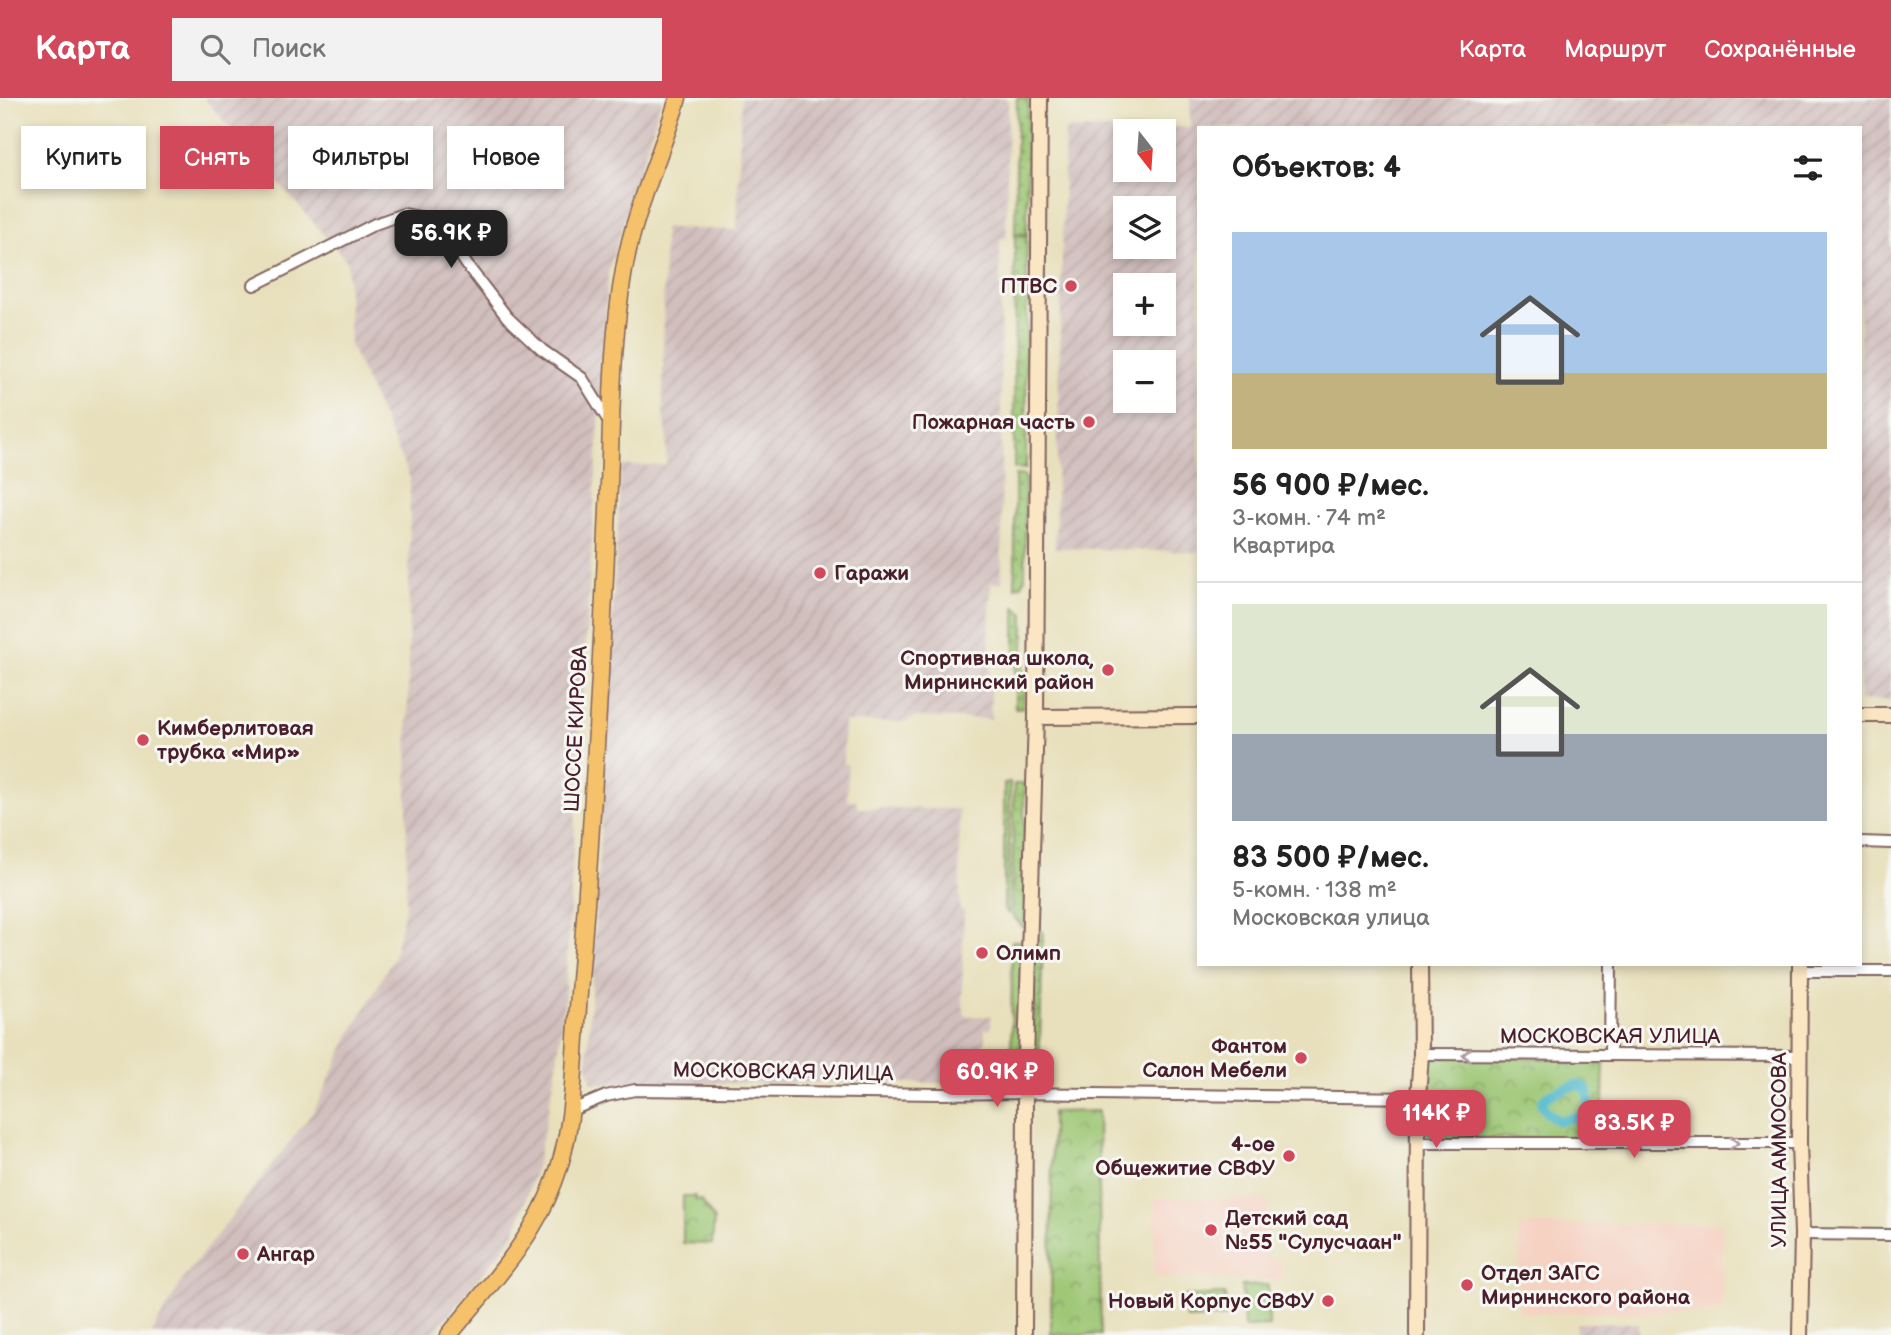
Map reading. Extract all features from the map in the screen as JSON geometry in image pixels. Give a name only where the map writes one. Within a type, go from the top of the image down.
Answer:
[{"type":"main road","name":"ШОССЕ КИРОВА","points":[[449,1335],[532,1229],[560,1166],[572,1110],[601,687],[617,321],[628,250],[678,98]]},
{"type":"main road","points":[[1024,1335],[1025,1093],[1036,717],[1040,98]]},
{"type":"main road","points":[[1862,715],[1891,715]]},
{"type":"main road","points":[[1036,717],[1197,716]]},
{"type":"main road","points":[[1417,1335],[1420,966]]},
{"type":"main road","name":"УЛИЦА АММОСОВА","points":[[1800,967],[1800,1335]]},
{"type":"street","points":[[254,285],[375,224],[403,214],[424,218],[447,235],[507,317],[542,350],[582,378],[612,425]]},
{"type":"street","points":[[1862,842],[1891,843]]},
{"type":"street","points":[[1610,1055],[1611,966]]},
{"type":"street","points":[[1800,967],[1891,971]]},
{"type":"street","name":"МОСКОВСКАЯ УЛИЦА","points":[[1421,1054],[1799,1056]]},
{"type":"street","name":"МОСКОВСКАЯ УЛИЦА","points":[[572,1110],[606,1096],[635,1090],[1418,1098]]},
{"type":"street","points":[[1419,1143],[1799,1143]]},
{"type":"street","points":[[1802,1234],[1891,1235]]},
{"type":"shaded area","points":[[204,98],[662,98],[608,273],[565,991],[556,1072],[537,1163],[515,1234],[432,1335],[151,1335],[185,1276],[314,1111],[351,1033],[393,959],[406,904],[410,478],[350,345],[347,261],[274,178],[274,126],[229,126]]},
{"type":"shaded area","points":[[741,98],[1008,98],[1006,238],[1000,239],[1002,583],[991,583],[991,719],[917,717],[904,722],[844,722],[843,763],[848,764],[847,800],[857,800],[857,808],[959,809],[960,910],[964,910],[962,999],[965,1016],[991,1016],[991,1029],[985,1029],[985,1069],[965,1069],[962,1079],[941,1083],[592,1083],[587,1064],[621,466],[666,465],[667,432],[663,413],[664,228],[737,230]]},
{"type":"shaded area","points":[[1190,98],[1891,98],[1891,700],[1862,701],[1862,126],[1197,126],[1197,552],[1055,548],[1065,130],[1113,129],[1113,182],[1176,182],[1176,127],[1190,127]]},
{"type":"shaded area","name":"Детский сад №55 \"Сулусчаан\"","points":[[1155,1198],[1268,1200],[1267,1259],[1282,1260],[1281,1280],[1154,1277]]},
{"type":"shaded area","points":[[1722,1224],[1722,1312],[1519,1313],[1519,1225]]},
{"type":"shaded area","points":[[1576,1323],[1638,1323],[1638,1335],[1576,1335]]},
{"type":"green space","points":[[1017,98],[1028,98],[1027,234],[1015,233]]},
{"type":"green space","points":[[1015,235],[1027,236],[1026,469],[1014,468]]},
{"type":"green space","points":[[1015,475],[1025,476],[1025,578],[1022,585],[1015,587]]},
{"type":"green space","points":[[1015,607],[1024,614],[1023,707],[1015,708]]},
{"type":"green space","points":[[1010,783],[1009,914],[1004,910],[1004,784]]},
{"type":"green space","points":[[1014,784],[1024,784],[1025,930],[1012,915]]},
{"type":"green space","points":[[1036,930],[1043,931],[1039,1079],[1033,1078]]},
{"type":"green space","points":[[1012,941],[1023,941],[1021,1077],[1012,1083],[1011,1079]]},
{"type":"green space","points":[[1428,1057],[1604,1059],[1602,1139],[1427,1138]]},
{"type":"green space","points":[[1098,1111],[1101,1335],[1051,1335],[1052,1112]]},
{"type":"green space","points":[[683,1196],[695,1196],[695,1200],[701,1200],[714,1220],[712,1244],[683,1243]]},
{"type":"green space","points":[[1268,1285],[1269,1326],[1244,1327],[1242,1286]]},
{"type":"green space","points":[[1225,1294],[1226,1317],[1186,1319],[1185,1296]]},
{"type":"waterway","points":[[1576,1085],[1583,1086],[1588,1091],[1589,1113],[1587,1117],[1559,1121],[1548,1113],[1543,1102],[1546,1097],[1576,1085]]},
{"type":"place","name":"ПТВС","points":[[1071,286]]},
{"type":"place","name":"Пожарная часть","points":[[1089,422]]},
{"type":"place","name":"Гаражи","points":[[820,573]]},
{"type":"place","name":"Спортивная школа, Мирнинский район","points":[[1108,670]]},
{"type":"place","name":"Кимберлитовая трубка «Мир»","points":[[143,740]]},
{"type":"place","name":"Олимп","points":[[982,953]]},
{"type":"place","name":"Фантом Салон Мебели","points":[[1301,1058]]},
{"type":"place","name":"4-ое Общежитие СВФУ","points":[[1289,1156]]},
{"type":"place","name":"Детский сад №55 \"Сулусчаан\"","points":[[1211,1230]]},
{"type":"place","name":"Ангар","points":[[243,1254]]},
{"type":"place","name":"Отдел ЗАГС Мирнинского района","points":[[1467,1285]]},
{"type":"place","name":"Новый Корпус СВФУ","points":[[1328,1301]]}]
